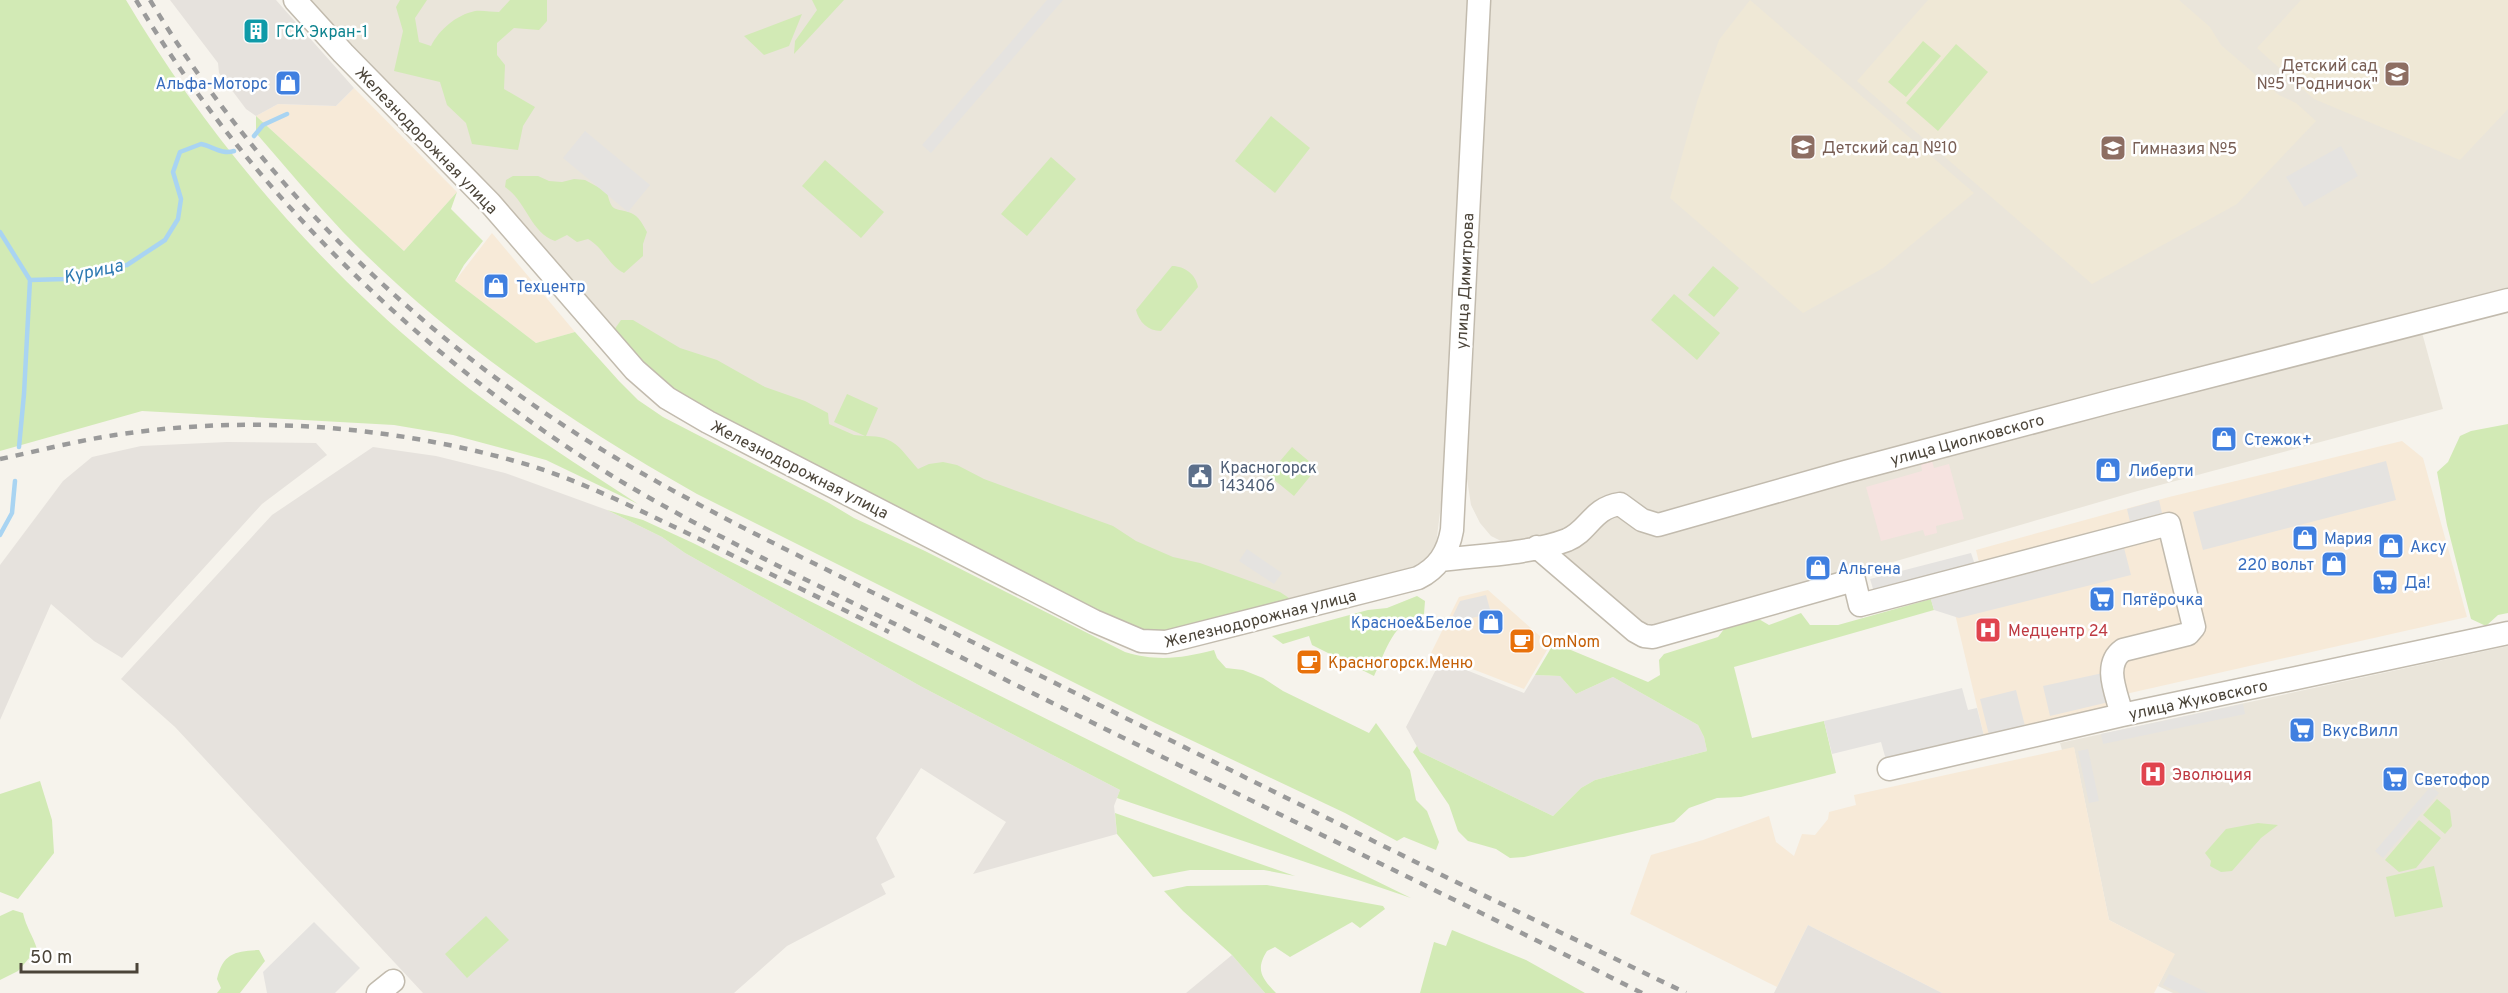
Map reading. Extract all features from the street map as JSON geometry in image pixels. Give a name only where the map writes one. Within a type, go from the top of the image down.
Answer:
[{"type":"street","name":"Железнодорожная улица","points":[[295,0],[350,61],[490,203],[635,370],[667,398],[708,422],[1094,621],[1141,641],[1166,642],[1418,578],[1427,574],[1441,561]]},
{"type":"street","name":"улица Димитрова","points":[[1441,561],[1450,543],[1453,509],[1479,0]]},
{"type":"street","name":"улица Циолковского","points":[[1441,561],[1537,547],[1566,540],[1577,535],[1597,512],[1608,506],[1620,504],[1642,520],[1658,525],[2113,401],[2508,300]]},
{"type":"street","points":[[1453,509],[1471,538],[1484,551],[1492,554]]},
{"type":"street","points":[[1537,547],[1635,631],[1644,636],[1653,637],[1854,580],[1860,605],[2169,524],[2194,627],[2188,634],[2123,650],[2116,655],[2110,668],[2122,715]]},
{"type":"street","name":"улица Жуковского","points":[[1889,769],[2122,715],[2508,633]]},
{"type":"shaded area","points":[[170,0],[276,0],[354,88],[336,106],[278,104],[256,116],[246,109],[219,73],[218,63]]},
{"type":"shaded area","points":[[309,0],[1469,0],[1442,496],[1435,553],[1423,567],[1181,629],[614,330],[490,187]]},
{"type":"shaded area","points":[[1047,0],[1063,0],[931,153],[922,145]]},
{"type":"shaded area","points":[[1491,0],[2508,0],[2508,295],[2418,318],[2443,409],[2134,492],[1831,580],[1647,629],[1535,537],[1503,542],[1491,536],[1480,523],[1471,505],[1467,479]]},
{"type":"shaded area","name":"Детский сад №10","points":[[1750,0],[1974,193],[1883,268],[1803,313],[1670,198],[1697,102],[1719,40]]},
{"type":"shaded area","name":"Гимназия №5","points":[[1928,0],[2179,0],[2210,27],[2221,45],[2279,95],[2296,103],[2316,121],[2237,204],[2092,284],[1857,81]]},
{"type":"shaded area","name":"Детский сад №5 \"Родничок\"","points":[[2301,0],[2508,0],[2508,109],[2460,160],[2314,99],[2257,48]]},
{"type":"shaded area","points":[[354,88],[457,192],[404,251],[256,116],[278,104],[336,106]]},
{"type":"shaded area","points":[[585,131],[650,185],[628,212],[563,158]]},
{"type":"shaded area","points":[[2341,146],[2358,176],[2304,207],[2286,177]]},
{"type":"shaded area","points":[[492,233],[575,332],[536,343],[455,281]]},
{"type":"shaded area","points":[[2402,441],[2423,458],[2467,617],[2130,693],[2113,705],[1984,736],[1946,576],[1980,567],[1976,550],[2169,497]]},
{"type":"shaded area","points":[[227,442],[316,443],[327,455],[262,504],[122,658],[94,641],[51,604],[0,720],[0,565],[63,481],[92,457],[141,446]]},
{"type":"shaded area","points":[[373,447],[436,456],[505,473],[607,510],[662,537],[685,553],[922,687],[1120,790],[1114,806],[1117,834],[973,874],[1006,822],[921,768],[876,838],[895,877],[881,884],[886,894],[787,946],[734,993],[423,993],[175,727],[121,679],[272,515]]},
{"type":"shaded area","points":[[1932,461],[1934,468],[1949,464],[1964,519],[1936,526],[1937,533],[1925,536],[1923,530],[1881,541],[1866,487],[1922,471],[1921,464]]},
{"type":"shaded area","points":[[2386,461],[2396,500],[2203,550],[2193,512]]},
{"type":"shaded area","points":[[2159,500],[2162,513],[2130,522],[2127,509]]},
{"type":"shaded area","points":[[2122,540],[2131,575],[1959,618],[1934,610],[1928,590]]},
{"type":"shaded area","points":[[1247,549],[1282,573],[1274,584],[1239,561]]},
{"type":"shaded area","points":[[1971,553],[1975,565],[1874,592],[1870,579]]},
{"type":"shaded area","points":[[1488,590],[1550,645],[1524,689],[1431,653],[1459,597]]},
{"type":"shaded area","points":[[1486,595],[1491,613],[1449,624],[1460,601]]},
{"type":"shaded area","points":[[2508,646],[2508,993],[2173,993],[2158,986],[2174,954],[2109,920],[2074,748],[2062,750],[2060,743]]},
{"type":"shaded area","points":[[1441,660],[1524,693],[1535,675],[1560,676],[1576,694],[1613,677],[1698,725],[1707,751],[1595,780],[1581,788],[1553,816],[1420,752],[1406,727]]},
{"type":"shaded area","points":[[2103,673],[2109,702],[2050,716],[2043,686]]},
{"type":"shaded area","points":[[1962,688],[1968,710],[1977,708],[1984,736],[1886,760],[1881,742],[1832,754],[1824,721]]},
{"type":"shaded area","points":[[2016,690],[2025,726],[1989,735],[1980,699]]},
{"type":"shaded area","points":[[2243,704],[2245,714],[2103,744],[2101,734]]},
{"type":"shaded area","points":[[2074,747],[2109,920],[2175,954],[2154,993],[1942,993],[1808,925],[1777,987],[1630,914],[1651,855],[1703,840],[1769,816],[1776,842],[1794,856],[1802,834],[1815,835],[1828,819],[1829,812],[1856,805],[1854,795]]},
{"type":"shaded area","points":[[2088,749],[2099,801],[2089,803],[2078,751]]},
{"type":"shaded area","points":[[2431,786],[2439,793],[2383,858],[2375,851]]},
{"type":"shaded area","points":[[314,922],[360,968],[335,993],[267,993],[263,972]]},
{"type":"shaded area","points":[[1808,925],[1942,993],[1774,993]]},
{"type":"shaded area","points":[[1232,955],[1265,993],[1186,993]]},
{"type":"shaded area","points":[[2169,974],[2208,993],[2180,993],[2163,985]]},
{"type":"green space","points":[[0,0],[126,0],[190,99],[226,146],[302,236],[343,278],[430,357],[480,397],[638,504],[546,460],[453,435],[394,425],[142,411],[0,451]]},
{"type":"green space","points":[[400,0],[427,0],[415,18],[419,42],[431,46],[449,24],[468,13],[499,12],[510,0],[547,0],[547,21],[539,30],[514,28],[497,43],[497,55],[505,65],[504,89],[535,107],[523,126],[518,150],[472,144],[466,123],[447,105],[440,82],[394,71],[403,31],[396,7]]},
{"type":"green space","points":[[812,0],[844,0],[794,54],[795,41],[817,10]]},
{"type":"green space","points":[[802,14],[789,46],[764,55],[744,36]]},
{"type":"green space","points":[[1923,41],[1941,56],[1906,97],[1888,82]]},
{"type":"green space","points":[[1956,44],[1988,72],[1938,131],[1906,103]]},
{"type":"green space","points":[[256,116],[404,251],[457,192],[451,209],[483,241],[464,265],[455,281],[536,343],[575,332],[638,400],[663,417],[854,518],[925,551],[1125,652],[1148,657],[1170,658],[1214,650],[1217,658],[1226,668],[1243,670],[1263,678],[1283,691],[1369,733],[1376,723],[1410,770],[1416,800],[1427,811],[1439,842],[1436,850],[1404,837],[1397,841],[1345,813],[1155,723],[697,494],[602,438],[511,376],[424,308],[383,271],[343,232],[256,133]]},
{"type":"green space","points":[[1271,116],[1310,148],[1275,193],[1235,161]]},
{"type":"green space","points":[[1051,157],[1076,179],[1027,236],[1001,214]]},
{"type":"green space","points":[[825,160],[884,212],[861,238],[802,186]]},
{"type":"green space","points":[[513,176],[538,176],[549,181],[562,182],[574,179],[585,180],[607,192],[613,207],[634,214],[644,226],[647,232],[643,244],[643,256],[624,273],[588,239],[577,242],[567,235],[555,241],[547,237],[534,224],[519,200],[505,187],[506,180]]},
{"type":"green space","points":[[1172,266],[1189,272],[1198,287],[1161,331],[1148,328],[1139,318],[1136,310]]},
{"type":"green space","points":[[1713,266],[1739,288],[1714,317],[1688,295]]},
{"type":"green space","points":[[1674,294],[1720,333],[1697,360],[1651,320]]},
{"type":"green space","points":[[621,320],[633,320],[680,348],[717,360],[765,387],[805,401],[828,413],[829,424],[854,435],[865,436],[834,422],[847,394],[878,408],[866,436],[891,441],[918,469],[929,464],[943,462],[957,465],[984,479],[1113,526],[1136,541],[1173,557],[1200,563],[1280,592],[1292,600],[1160,632],[1130,628],[697,406],[652,373],[614,330]]},
{"type":"green space","points":[[2508,424],[2508,613],[2498,615],[2486,626],[2471,619],[2447,525],[2437,472],[2448,462],[2460,436],[2471,431]]},
{"type":"green space","points":[[1292,447],[1317,468],[1294,496],[1268,475]]},
{"type":"green space","points":[[607,510],[643,520],[693,543],[1411,898],[1117,798],[1120,790],[922,687],[685,553],[662,537]]},
{"type":"green space","points":[[1417,596],[1425,601],[1424,614],[1413,618],[1398,630],[1387,647],[1374,676],[1312,645],[1309,636],[1283,644],[1272,636],[1368,610],[1387,608]]},
{"type":"green space","points":[[1931,599],[1934,610],[1734,667],[1752,738],[1824,721],[1836,773],[1741,797],[1717,798],[1689,808],[1674,822],[1524,857],[1510,858],[1496,849],[1468,841],[1458,831],[1449,805],[1413,752],[1417,746],[1420,752],[1553,816],[1581,788],[1595,780],[1707,751],[1698,725],[1613,677],[1576,694],[1560,676],[1535,675],[1554,643],[1648,682],[1660,675],[1659,660],[1664,654],[1718,637],[1728,624],[1757,618],[1769,625],[1801,613],[1810,625],[1838,625]]},
{"type":"green space","points":[[40,781],[52,820],[54,853],[18,899],[0,892],[0,794]]},
{"type":"green space","points":[[2437,799],[2450,810],[2452,826],[2445,834],[2423,815]]},
{"type":"green space","points":[[1115,813],[1295,876],[1264,870],[1190,870],[1153,877],[1117,834]]},
{"type":"green space","points":[[2419,820],[2441,838],[2416,868],[2399,872],[2385,860]]},
{"type":"green space","points":[[2258,823],[2278,825],[2261,838],[2232,871],[2221,872],[2210,866],[2211,861],[2205,853],[2226,829]]},
{"type":"green space","points":[[2434,866],[2443,907],[2395,917],[2386,877]]},
{"type":"green space","points":[[1267,885],[1383,906],[1385,909],[1360,928],[1352,922],[1290,957],[1275,947],[1267,951],[1261,963],[1262,974],[1276,993],[1265,993],[1232,955],[1164,891],[1187,886]]},
{"type":"green space","points":[[13,910],[23,913],[37,949],[18,971],[0,980],[0,916]]},
{"type":"green space","points":[[486,916],[509,940],[467,978],[445,954]]},
{"type":"green space","points":[[1452,930],[1526,960],[1585,993],[1420,993],[1434,942],[1446,946]]},
{"type":"green space","points":[[259,950],[265,961],[240,993],[217,993],[221,988],[217,979],[227,959],[243,951]]},
{"type":"waterway","name":"Курица","points":[[254,136],[263,125],[287,114]]},
{"type":"waterway","name":"Курица","points":[[30,280],[65,279],[80,273],[127,265],[165,240],[178,219],[181,199],[173,172],[180,152],[201,144],[221,151],[234,151]]},
{"type":"waterway","points":[[0,232],[30,280]]},
{"type":"waterway","name":"Курица","points":[[19,447],[30,280]]},
{"type":"waterway","name":"Курица","points":[[0,535],[12,513],[15,481]]},
{"type":"railway","points":[[136,0],[180,68],[228,134],[281,197],[337,257],[458,367],[523,416],[590,462],[715,534],[792,573],[1642,993]]},
{"type":"railway","points":[[150,0],[190,62],[233,121],[280,179],[330,233],[383,285],[439,333],[497,379],[584,439],[668,488],[783,548],[1450,879],[1686,993]]},
{"type":"railway","points":[[0,459],[115,435],[220,425],[325,428],[430,441],[532,466],[591,488],[889,632]]},
{"type":"place","name":"ГСК Экран-1","points":[[256,31]]},
{"type":"place","name":"Детский сад №5 \"Родничок\"","points":[[2397,74]]},
{"type":"place","name":"Альфа-Моторс","points":[[288,83]]},
{"type":"place","name":"Детский сад №10","points":[[1803,147]]},
{"type":"place","name":"Гимназия №5","points":[[2113,148]]},
{"type":"place","name":"Техцентр","points":[[496,286]]},
{"type":"place","name":"Стежок+","points":[[2224,439]]},
{"type":"place","name":"Либерти","points":[[2108,470]]},
{"type":"place","name":"Красногорск 143406","points":[[1200,476]]},
{"type":"place","name":"Мария","points":[[2305,538]]},
{"type":"place","name":"Аксу","points":[[2391,546]]},
{"type":"place","name":"220 вольт","points":[[2334,564]]},
{"type":"place","name":"Альгена","points":[[1818,568]]},
{"type":"place","name":"Да!","points":[[2385,582]]},
{"type":"place","name":"Пятёрочка","points":[[2102,599]]},
{"type":"place","name":"Красное&Белое","points":[[1491,622]]},
{"type":"place","name":"Медцентр 24","points":[[1988,630]]},
{"type":"place","name":"OmNom","points":[[1522,641]]},
{"type":"place","name":"Красногорск.Меню","points":[[1309,662]]},
{"type":"place","name":"ВкусВилл","points":[[2302,730]]},
{"type":"place","name":"Эволюция","points":[[2153,774]]},
{"type":"place","name":"Светофор","points":[[2395,779]]}]
